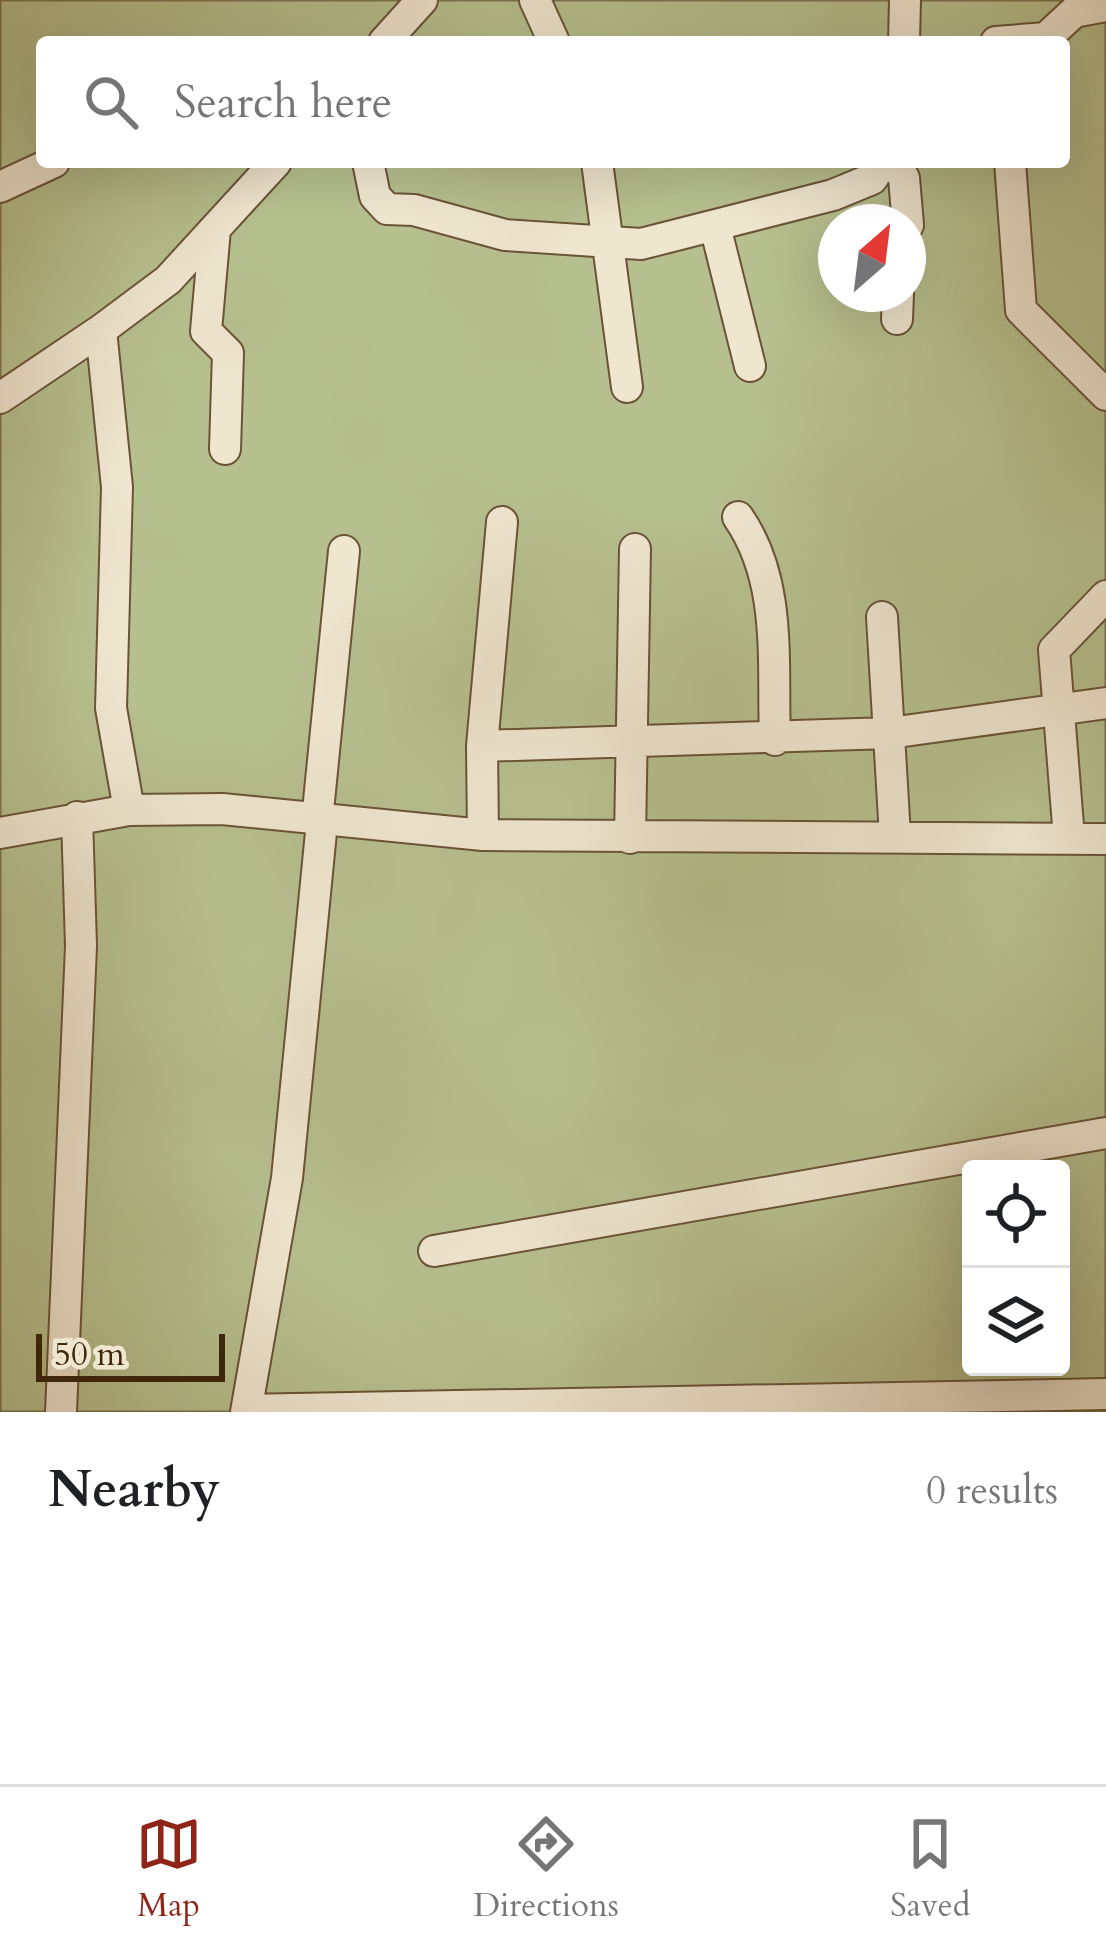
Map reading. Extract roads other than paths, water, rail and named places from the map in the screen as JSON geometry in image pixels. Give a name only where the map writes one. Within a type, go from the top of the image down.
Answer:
[{"type":"street","points":[[389,36],[422,0]]},
{"type":"street","points":[[535,0],[551,36]]},
{"type":"street","points":[[904,0],[904,36]]},
{"type":"street","points":[[1048,36],[1074,12],[1106,6]]},
{"type":"street","points":[[0,187],[41,168]]},
{"type":"street","points":[[0,398],[168,280],[271,168]]},
{"type":"street","points":[[369,168],[376,196],[387,209],[414,210],[506,235],[641,244],[833,195],[872,179],[879,168]]},
{"type":"street","points":[[598,168],[628,387]]},
{"type":"street","points":[[898,168],[904,178],[906,204]]},
{"type":"street","points":[[1010,168],[1022,310],[1106,395]]},
{"type":"street","points":[[715,226],[750,366]]},
{"type":"street","points":[[215,229],[206,331],[227,353],[225,449]]},
{"type":"street","points":[[101,330],[118,487],[111,707],[129,810]]},
{"type":"street","points":[[737,517],[758,546],[769,581],[776,740]]},
{"type":"street","points":[[483,836],[482,746],[502,522]]},
{"type":"street","points":[[630,838],[635,549]]},
{"type":"street","points":[[344,551],[287,1178],[246,1411],[982,1404],[1106,1394]]},
{"type":"street","points":[[1069,838],[1054,650],[1106,596]]},
{"type":"street","points":[[882,616],[896,836]]},
{"type":"street","points":[[482,746],[890,734],[1106,703]]},
{"type":"street","points":[[0,833],[129,810],[222,809],[483,836],[1106,839]]},
{"type":"street","points":[[62,1412],[81,946],[77,817]]},
{"type":"street","points":[[434,1251],[1106,1132]]}]
